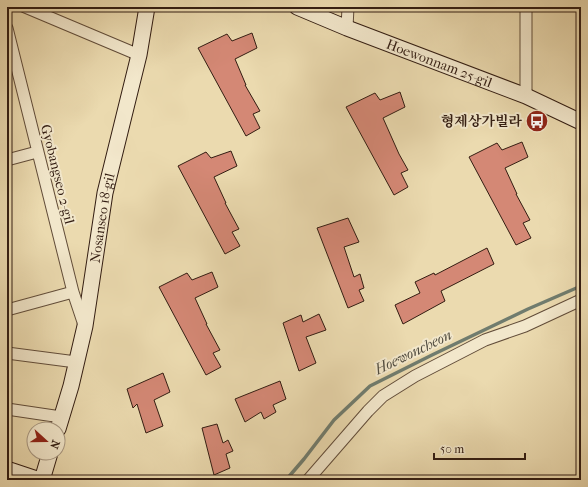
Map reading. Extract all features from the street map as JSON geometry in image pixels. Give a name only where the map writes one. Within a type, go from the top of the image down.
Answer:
[{"type":"main road","name":"Nosanseo 18-gil","points":[[61,421],[71,386],[85,326],[105,194],[139,55],[148,7]]},
{"type":"main road","name":"Hoewonnam 25-gil","points":[[297,7],[347,28],[526,96],[581,122]]},
{"type":"main road","points":[[7,469],[41,480],[47,461]]},
{"type":"street","points":[[25,7],[139,55]]},
{"type":"street","points":[[347,28],[348,7]]},
{"type":"street","points":[[526,7],[526,96]]},
{"type":"street","name":"Gyobangseo 2-gil","points":[[7,28],[73,292],[85,326]]},
{"type":"street","points":[[7,160],[37,152]]},
{"type":"street","points":[[7,310],[73,292]]},
{"type":"street","points":[[308,480],[383,396],[415,376],[485,340],[525,326],[581,300]]},
{"type":"street","points":[[7,354],[76,362]]},
{"type":"street","points":[[7,409],[52,421]]},
{"type":"building","points":[[252,33],[257,48],[235,59],[245,85],[260,111],[253,114],[260,128],[246,136],[198,48],[227,34],[232,41]]},
{"type":"building","points":[[400,92],[405,107],[383,118],[408,170],[401,173],[408,187],[394,195],[346,107],[375,93],[380,100]]},
{"type":"building","points":[[522,142],[528,157],[505,168],[516,194],[530,220],[523,223],[531,238],[516,245],[469,157],[497,143],[502,150]]},
{"type":"building","points":[[231,151],[237,166],[214,177],[225,203],[239,229],[232,232],[240,246],[225,254],[178,166],[206,152],[211,158]]},
{"type":"building","points":[[348,218],[359,242],[344,247],[354,277],[360,274],[364,288],[359,290],[364,301],[348,308],[317,228]]},
{"type":"building","points":[[487,248],[494,264],[441,291],[445,301],[403,324],[395,305],[420,293],[415,282],[434,273],[435,275]]},
{"type":"building","points":[[212,272],[218,287],[195,298],[206,324],[220,350],[213,353],[221,367],[206,375],[159,287],[187,273],[192,280]]},
{"type":"building","points":[[319,314],[326,330],[306,337],[316,363],[299,371],[283,323],[301,315],[303,322]]},
{"type":"building","points":[[163,373],[170,392],[154,400],[163,426],[146,433],[137,404],[133,408],[127,389]]},
{"type":"building","points":[[280,381],[286,399],[273,405],[276,412],[264,419],[261,412],[245,422],[235,399]]},
{"type":"building","points":[[217,424],[223,443],[228,440],[233,451],[226,454],[230,468],[214,475],[202,428]]},
{"type":"waterway","name":"Hoewoncheon","points":[[286,480],[334,420],[370,386],[528,309],[581,286]]},
{"type":"place","name":"형제상가빌라","points":[[537,121]]}]
